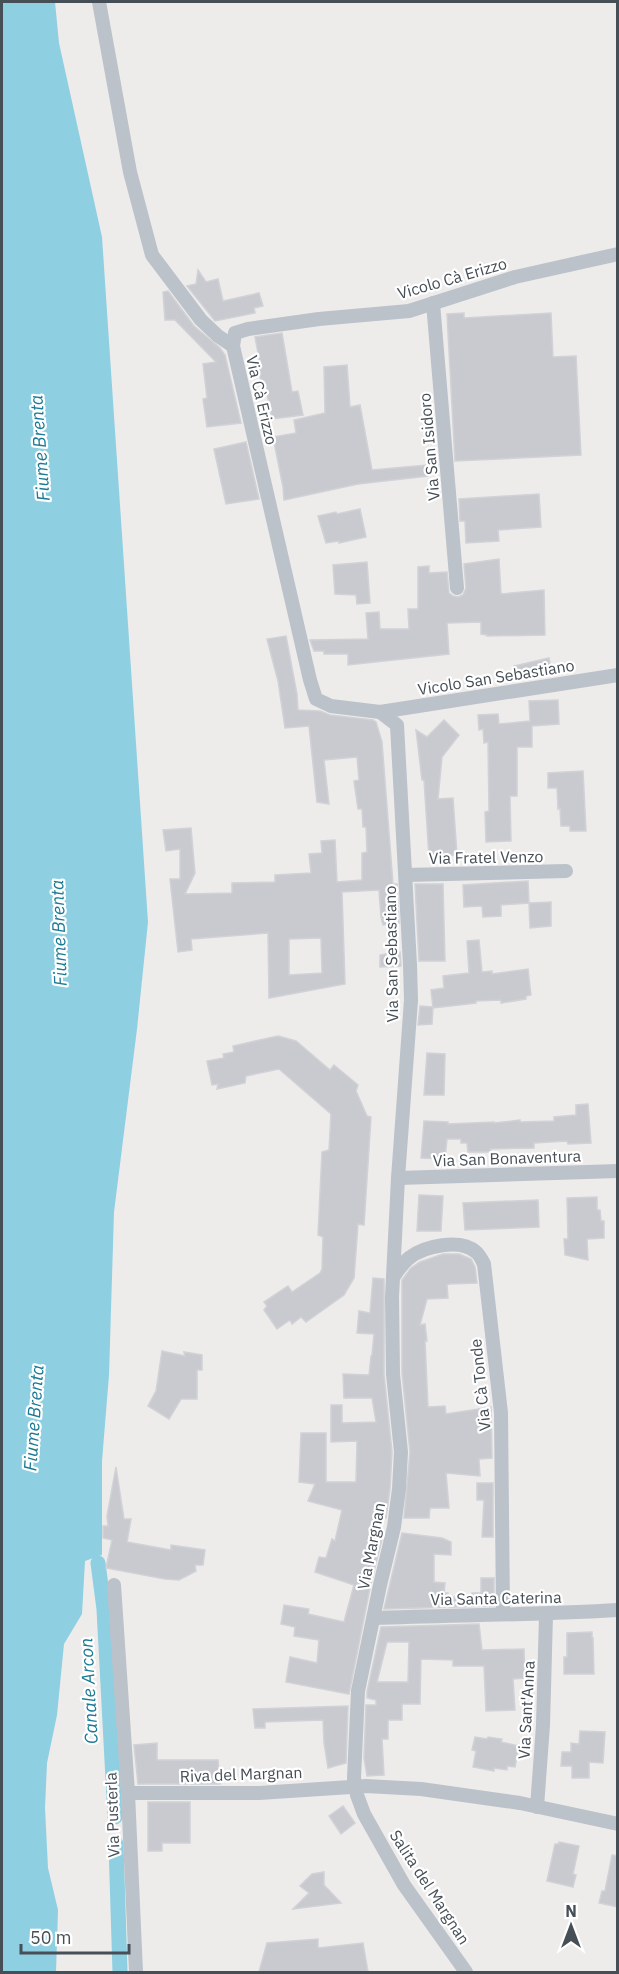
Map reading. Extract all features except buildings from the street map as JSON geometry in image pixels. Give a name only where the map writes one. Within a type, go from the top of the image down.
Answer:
[{"type":"street","name":"Via Cà Erizzo","points":[[99,2],[130,172],[152,255],[201,320],[233,346],[316,699],[331,706],[380,712]]},
{"type":"street","name":"Vicolo Cà Erizzo","points":[[233,346],[235,333],[248,329],[409,310],[515,277],[618,254]]},
{"type":"street","name":"Via San Isidoro","points":[[433,303],[457,588]]},
{"type":"street","name":"Vicolo San Sebastiano","points":[[380,712],[618,675]]},
{"type":"street","name":"Via San Sebastiano","points":[[380,712],[397,725],[411,1000],[398,1178],[394,1276]]},
{"type":"street","name":"Via Fratel Venzo","points":[[406,875],[566,871]]},
{"type":"street","name":"Via San Bonaventura","points":[[398,1178],[618,1171]]},
{"type":"street","name":"Via Cà Tonde","points":[[394,1276],[410,1257],[440,1245],[457,1245],[476,1251],[484,1264],[501,1413],[503,1613]]},
{"type":"street","name":"Via Margnan","points":[[354,1785],[358,1691],[394,1527],[399,1489],[400,1452],[391,1336],[394,1276]]},
{"type":"street","name":"Via Pusterla","points":[[114,1585],[128,1793],[136,1972]]},
{"type":"street","name":"Via Santa Caterina","points":[[374,1618],[503,1613],[546,1615],[618,1611]]},
{"type":"street","name":"Via Sant'Anna","points":[[537,1807],[543,1725],[546,1615]]},
{"type":"street","name":"Riva del Margnan","points":[[128,1793],[260,1793],[354,1785]]},
{"type":"street","points":[[354,1785],[422,1789],[537,1807],[618,1824]]},
{"type":"street","name":"Salita del Margnan","points":[[354,1785],[364,1814],[404,1885],[466,1972]]},
{"type":"water","name":"Fiume Brenta","points":[[2,2],[55,2],[59,43],[102,237],[148,922],[114,1212],[109,1375],[102,1461],[102,1555],[85,1561],[82,1614],[64,1644],[57,1715],[47,1763],[45,1808],[48,1868],[58,1910],[56,1972],[2,1972]]},
{"type":"waterway","name":"Canale Arcon","points":[[98,1563],[104,1609],[115,1817]]},
{"type":"waterway","name":"Canale Arcon","points":[[116,1844],[120,1972]]}]
